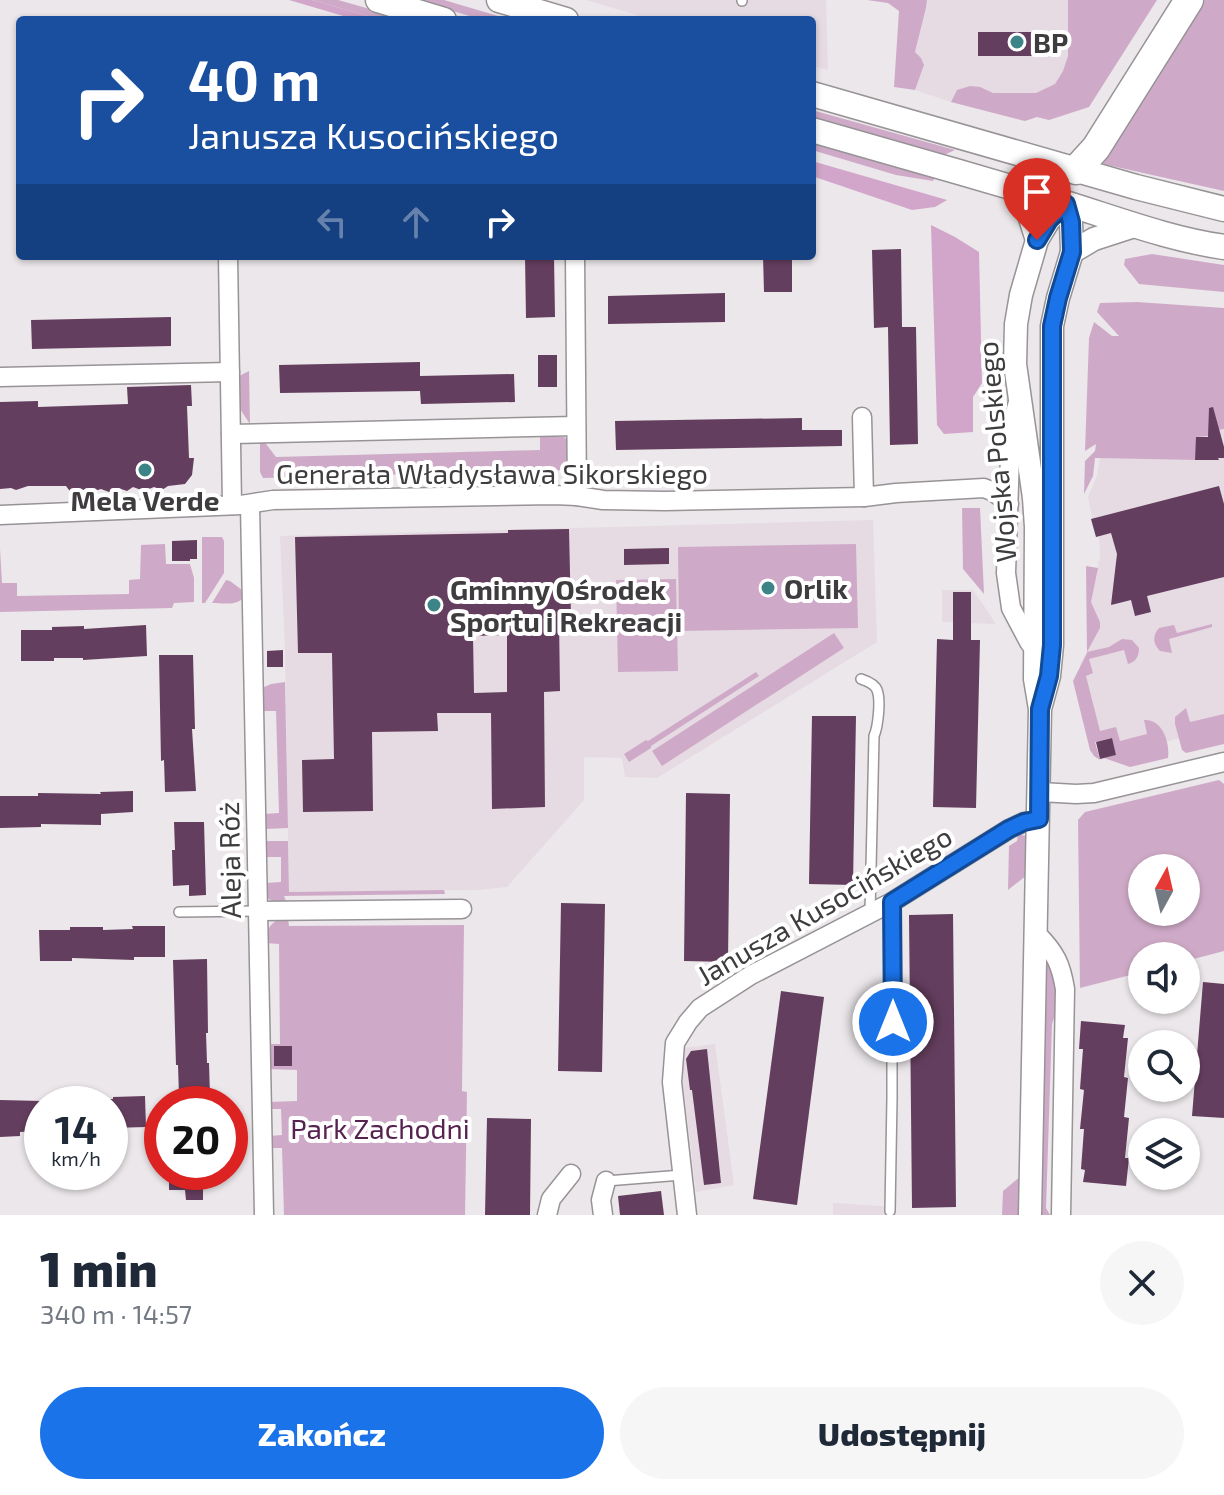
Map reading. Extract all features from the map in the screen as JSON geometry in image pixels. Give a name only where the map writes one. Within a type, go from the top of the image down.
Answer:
[{"type":"main road","points":[[378,0],[431,16]]},
{"type":"main road","points":[[499,0],[553,16]]},
{"type":"main road","points":[[1066,204],[1076,170],[1099,144],[1189,0]]},
{"type":"main road","points":[[816,95],[1136,187],[1224,209]]},
{"type":"main road","points":[[816,131],[1134,226],[1224,247]]},
{"type":"main road","points":[[1066,204],[1136,187]]},
{"type":"street","points":[[1016,189],[1026,206],[1037,240]]},
{"type":"street","name":"Wojska Polskiego","points":[[1030,1215],[1040,709],[1035,679],[1036,527],[1015,364],[1016,324],[1037,240],[1049,220],[1066,204],[1071,222],[1072,252],[1052,326],[1052,645],[1049,676],[1040,709]]},
{"type":"street","points":[[1072,252],[1094,239],[1134,226]]},
{"type":"street","name":"Aleja Róż","points":[[228,260],[231,434],[241,505],[257,911],[264,1215]]},
{"type":"street","points":[[575,260],[577,496]]},
{"type":"street","points":[[0,377],[230,372]]},
{"type":"street","points":[[1019,399],[1011,426],[1006,573],[1011,608],[1035,650]]},
{"type":"street","points":[[862,417],[864,497]]},
{"type":"street","points":[[231,434],[576,426]]},
{"type":"street","points":[[1009,504],[984,488],[1010,454]]},
{"type":"street","name":"Generała Władysława Sikorskiego","points":[[0,515],[241,505],[273,500],[577,496],[603,500],[665,501],[864,497],[984,488]]},
{"type":"street","points":[[1040,792],[1094,793],[1224,762]]},
{"type":"street","name":"Janusza Kusocińskiego","points":[[687,1215],[672,1082],[675,1043],[700,1008],[740,981],[892,902],[1009,829],[1039,819]]},
{"type":"street","points":[[257,911],[462,909]]},
{"type":"street","points":[[1037,934],[1056,957],[1062,969],[1065,989],[1061,1215]]},
{"type":"street","points":[[547,1215],[551,1199],[571,1174]]},
{"type":"street","points":[[603,1215],[601,1200],[606,1181]]},
{"type":"lane","points":[[861,679],[878,691],[870,913]]},
{"type":"lane","points":[[890,1211],[892,902]]},
{"type":"lane","points":[[179,912],[257,911]]},
{"type":"lane","points":[[606,1181],[682,1175]]},
{"type":"shaded area","points":[[289,0],[312,0],[368,16],[343,16]]},
{"type":"shaded area","points":[[586,0],[826,0],[828,70],[816,67],[816,16],[640,16]]},
{"type":"shaded area","points":[[927,0],[1068,0],[1068,114],[1049,120],[1037,117],[1025,121],[915,90],[924,65],[915,52]]},
{"type":"shaded area","points":[[816,162],[947,200],[935,207],[912,210],[816,177]]},
{"type":"shaded area","points":[[931,225],[979,252],[982,383],[973,397],[973,432],[944,434],[937,425]]},
{"type":"shaded area","points":[[1224,429],[1224,726],[1100,760],[1080,665],[1100,628],[1091,602],[1100,556],[1099,537],[1096,537],[1088,497],[1097,476],[1100,458],[1194,460],[1196,437],[1208,437]]},
{"type":"shaded area","points":[[873,520],[877,642],[657,778],[625,777],[622,758],[584,757],[584,800],[507,887],[289,892],[280,536]]},
{"type":"shaded area","points":[[942,590],[973,590],[996,624],[942,622]]},
{"type":"shaded area","points":[[715,1044],[734,1185],[696,1192],[680,1057],[684,1048]]},
{"type":"shaded area","points":[[833,1203],[896,1207],[896,1215],[833,1215]]},
{"type":"green space","points":[[312,0],[338,0],[395,16],[368,16]]},
{"type":"green space","points":[[416,0],[444,0],[498,16],[470,16]]},
{"type":"green space","points":[[867,0],[927,0],[915,52],[924,65],[915,90],[894,87],[899,11],[888,3]]},
{"type":"green space","points":[[1068,0],[1157,0],[1089,107],[1049,120],[1037,117],[1025,121],[951,102],[957,90],[970,86],[993,93],[1036,93],[1055,84],[1068,56]]},
{"type":"green space","points":[[1205,0],[1224,0],[1224,191],[1103,164]]},
{"type":"green space","points":[[816,111],[955,150],[944,155],[816,119]]},
{"type":"green space","points":[[816,142],[935,177],[933,181],[896,175],[816,151]]},
{"type":"green space","points":[[1152,254],[1224,265],[1224,292],[1139,284],[1124,265],[1125,259]]},
{"type":"green space","points":[[1137,302],[1224,308],[1224,429],[1219,430],[1221,435],[1197,437],[1195,460],[1095,458],[1093,476],[1084,494],[1085,461],[1095,451],[1096,444],[1085,451],[1089,338],[1094,322],[1112,336],[1119,336],[1097,312],[1100,303]]},
{"type":"green space","points":[[249,371],[250,424],[240,409],[239,376]]},
{"type":"green space","points":[[540,437],[564,437],[569,441],[568,470],[263,478],[260,472],[260,441],[263,440],[276,457],[540,450]]},
{"type":"green space","points":[[962,508],[980,508],[984,594],[963,569]]},
{"type":"green space","points":[[202,537],[222,537],[224,541],[224,573],[205,603],[202,603]]},
{"type":"green space","points":[[165,544],[166,564],[190,564],[194,578],[194,602],[174,603],[172,608],[0,612],[0,549],[2,583],[17,583],[17,596],[129,594],[129,580],[140,579],[141,545]]},
{"type":"green space","name":"Orlik","points":[[856,544],[858,628],[679,631],[678,547]]},
{"type":"green space","points":[[1086,566],[1098,568],[1091,602],[1100,622],[1087,652],[1109,647],[1122,639],[1132,640],[1139,648],[1136,658],[1128,664],[1124,650],[1089,659],[1093,673],[1086,676],[1100,731],[1116,727],[1120,741],[1147,734],[1144,720],[1151,721],[1164,733],[1168,758],[1130,767],[1104,758],[1116,755],[1111,738],[1095,742],[1100,760],[1090,750],[1073,681],[1087,653]]},
{"type":"green space","points":[[676,579],[678,671],[618,672],[616,580]]},
{"type":"green space","points":[[226,580],[246,593],[244,597],[232,603],[212,603]]},
{"type":"green space","points":[[1212,624],[1212,627],[1169,639],[1172,653],[1160,651],[1155,643],[1154,637],[1159,628],[1174,625],[1177,633]]},
{"type":"green space","points":[[834,633],[844,648],[662,766],[652,751]]},
{"type":"green space","points":[[756,672],[759,676],[629,762],[624,754]]},
{"type":"green space","points":[[285,682],[288,828],[265,829],[263,814],[279,813],[276,711],[260,711],[262,688]]},
{"type":"green space","points":[[1186,708],[1190,722],[1224,714],[1224,744],[1186,753],[1182,750],[1175,717]]},
{"type":"green space","points":[[1219,780],[1224,784],[1224,951],[1200,957],[1200,942],[1128,942],[1128,976],[1080,988],[1078,820],[1085,812]]},
{"type":"green space","points":[[1018,834],[1026,836],[1027,840],[1027,875],[1008,890],[1009,846],[1017,841]]},
{"type":"green space","points":[[262,841],[288,841],[289,892],[444,890],[445,894],[284,896],[287,904],[273,902],[265,896],[266,883],[281,882],[281,857],[265,857]]},
{"type":"green space","name":"Park Zachodni","points":[[279,919],[288,919],[289,926],[464,925],[462,1091],[467,1092],[465,1215],[284,1215],[282,1148],[269,1148],[269,1136],[282,1135],[281,1109],[268,1109],[268,1102],[297,1101],[297,1070],[267,1069],[267,1044],[280,1044],[279,944],[266,943],[266,939],[270,926]]},
{"type":"green space","points":[[1046,959],[1053,967],[1058,1006],[1052,1024],[1046,1208],[1050,1215],[1042,1215]]},
{"type":"green space","points":[[1021,1176],[1020,1215],[1002,1215],[1003,1191]]},
{"type":"building","points":[[978,32],[1053,32],[1053,56],[978,56]]},
{"type":"building","points":[[901,249],[902,327],[916,327],[918,444],[890,445],[888,327],[874,328],[872,250]]},
{"type":"building","points":[[525,260],[554,260],[555,317],[526,318]]},
{"type":"building","points":[[763,260],[792,260],[792,292],[764,292]]},
{"type":"building","points":[[725,293],[725,322],[608,324],[608,296]]},
{"type":"building","points":[[171,317],[171,346],[32,349],[31,320]]},
{"type":"building","points":[[538,355],[557,355],[557,387],[538,387]]},
{"type":"building","points":[[420,362],[420,376],[514,374],[515,402],[421,404],[420,391],[280,393],[279,365]]},
{"type":"building","points":[[191,385],[192,406],[187,406],[189,458],[194,458],[192,475],[185,484],[144,491],[133,487],[127,491],[118,488],[109,492],[80,489],[72,494],[66,486],[0,489],[0,402],[38,401],[38,407],[128,404],[127,387]]},
{"type":"building","points":[[1213,407],[1224,458],[1195,460],[1196,437],[1208,437],[1209,408]]},
{"type":"building","points":[[802,418],[802,430],[842,430],[842,446],[616,450],[615,421]]},
{"type":"building","points":[[1219,486],[1224,504],[1224,577],[1147,596],[1151,612],[1135,616],[1131,600],[1111,605],[1117,554],[1111,533],[1096,537],[1091,519]]},
{"type":"building","points":[[569,529],[571,617],[559,618],[560,691],[544,692],[545,807],[492,809],[491,713],[437,713],[438,731],[372,732],[373,811],[303,812],[302,760],[334,759],[332,653],[298,653],[295,537],[508,533],[508,530]],"holes":[[[507,635],[507,692],[474,693],[473,636]]]},
{"type":"building","points":[[197,540],[197,559],[172,561],[172,541]]},
{"type":"building","points":[[669,548],[669,564],[624,565],[624,549]]},
{"type":"building","points":[[953,592],[971,592],[971,640],[980,640],[976,808],[933,807],[937,639],[953,640]]},
{"type":"building","points":[[146,625],[147,656],[21,661],[21,630]]},
{"type":"building","points":[[283,650],[283,667],[267,667],[267,651]]},
{"type":"building","points":[[159,655],[193,655],[195,729],[192,729],[196,791],[165,792],[164,760],[161,761]]},
{"type":"building","points":[[812,716],[856,716],[853,885],[809,884]]},
{"type":"building","points":[[1112,738],[1116,755],[1100,759],[1096,742]]},
{"type":"building","points":[[133,791],[133,812],[101,814],[101,825],[41,824],[41,827],[0,828],[0,796]]},
{"type":"building","points":[[686,793],[730,794],[728,962],[684,961]]},
{"type":"building","points":[[174,822],[204,822],[206,895],[189,896],[189,885],[173,886]]},
{"type":"building","points":[[561,903],[605,904],[602,1072],[558,1071]]},
{"type":"building","points":[[953,914],[956,1207],[912,1208],[909,915]]},
{"type":"building","points":[[132,926],[165,926],[165,957],[40,961],[39,930],[70,930],[70,927],[133,929]]},
{"type":"building","points":[[207,959],[206,1033],[210,1086],[179,1086],[173,960]]},
{"type":"building","points":[[1203,982],[1224,984],[1224,1118],[1192,1116],[1193,1102],[1200,1102],[1199,1030]]},
{"type":"building","points":[[781,991],[824,997],[797,1205],[753,1199]]},
{"type":"building","points":[[1081,1021],[1125,1025],[1123,1038],[1128,1038],[1124,1077],[1128,1078],[1124,1117],[1129,1118],[1126,1186],[1083,1182],[1084,1129],[1080,1129],[1084,1090],[1080,1089],[1083,1049],[1079,1049]]},
{"type":"building","points":[[274,1046],[292,1046],[292,1066],[274,1066]]},
{"type":"building","points":[[707,1049],[721,1183],[704,1185],[686,1059],[691,1051]]},
{"type":"building","points":[[144,1096],[144,1127],[128,1128],[128,1097]]},
{"type":"building","points":[[0,1100],[24,1101],[24,1132],[20,1132],[20,1136],[0,1137]]},
{"type":"building","points":[[487,1118],[531,1119],[530,1215],[485,1215]]},
{"type":"building","points":[[185,1190],[203,1190],[203,1200],[186,1200]]},
{"type":"building","points":[[661,1191],[664,1215],[620,1215],[618,1196]]},
{"type":"place","name":"BP","points":[[1017,42]]},
{"type":"place","name":"Mela Verde","points":[[145,470]]},
{"type":"place","name":"Orlik","points":[[768,588]]},
{"type":"place","name":"Gminny Ośrodek Sportu i Rekreacji","points":[[434,605]]},
{"type":"route","points":[[893,1022],[892,902],[1016,825],[1039,819],[1040,709],[1049,676],[1052,645],[1052,326],[1072,252],[1071,222],[1066,204],[1049,220],[1037,240]]}]
